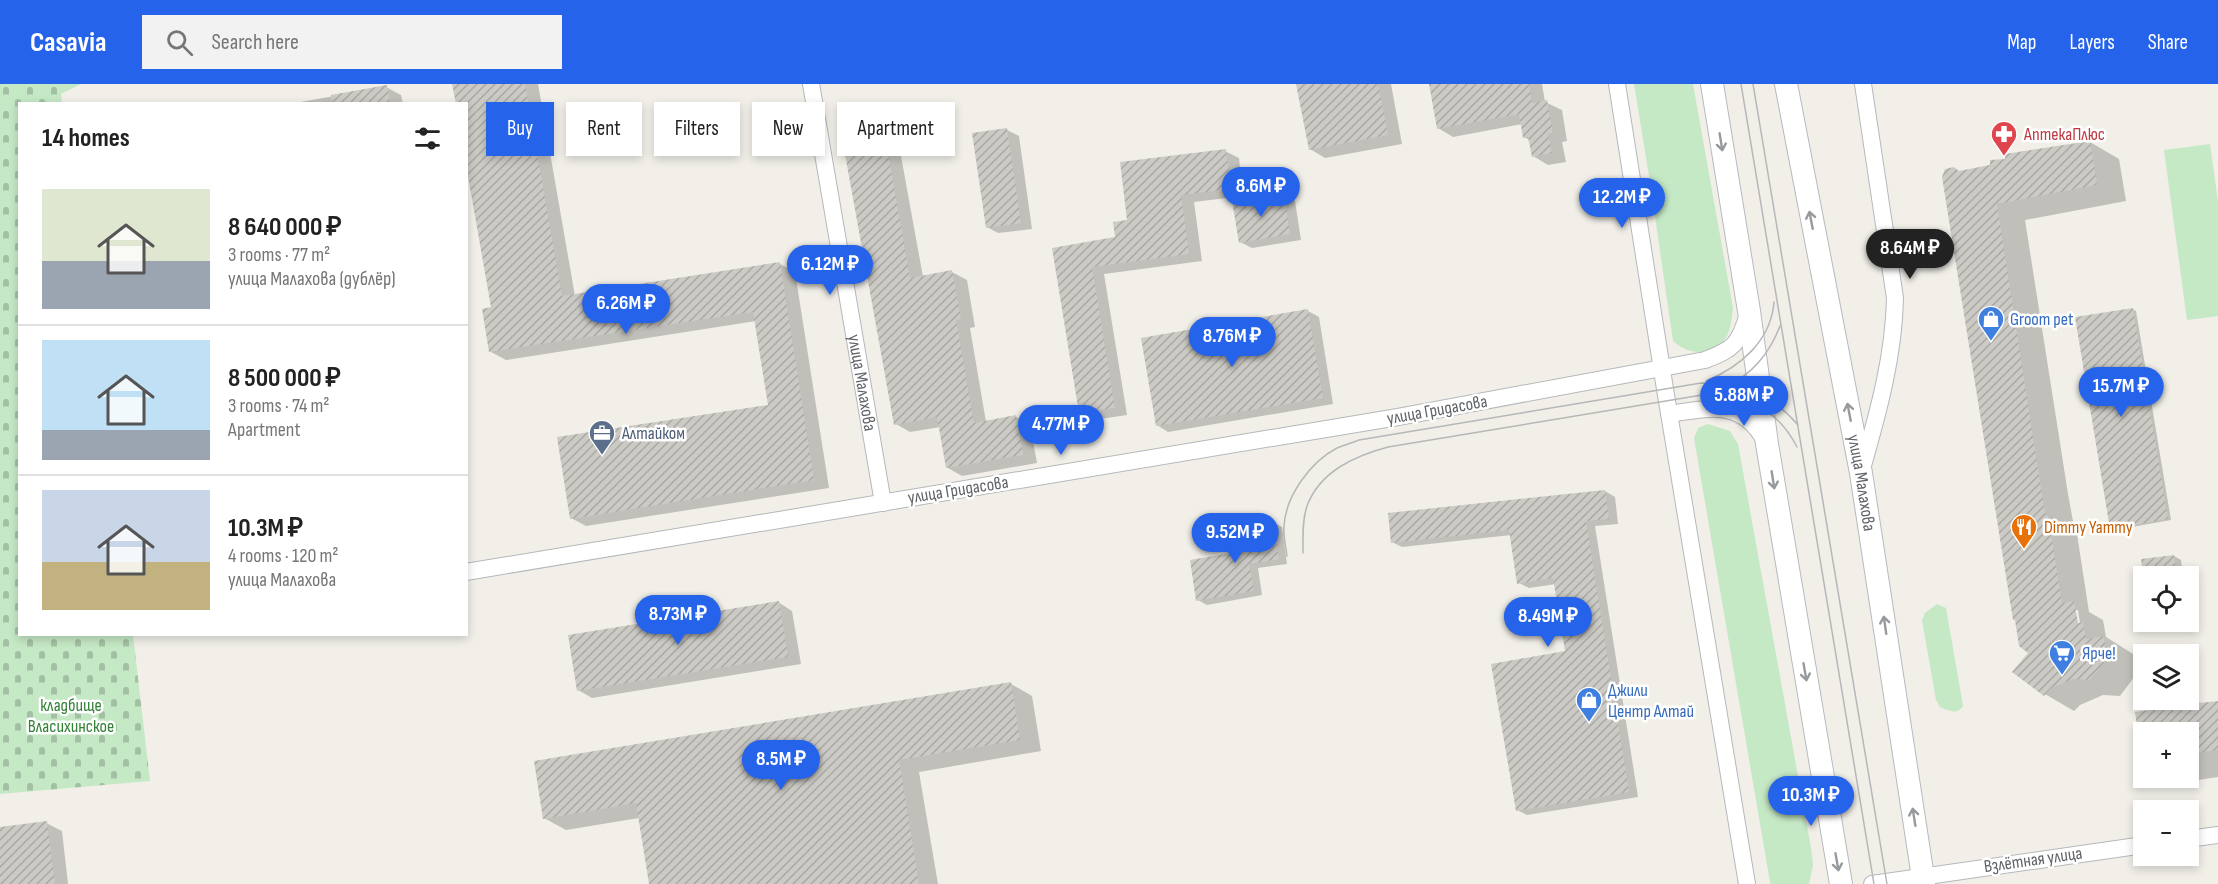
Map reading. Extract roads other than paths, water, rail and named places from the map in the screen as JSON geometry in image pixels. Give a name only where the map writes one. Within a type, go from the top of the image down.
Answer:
[{"type":"main road","points":[[1712,84],[1749,311],[1767,444],[1841,884]]},
{"type":"main road","name":"улица Малахова","points":[[1786,84],[1861,472],[1923,880]]},
{"type":"street","name":"улица Малахова","points":[[811,84],[883,503]]},
{"type":"street","points":[[1617,84],[1747,884]]},
{"type":"street","points":[[1861,472],[1883,387],[1895,326],[1895,298],[1863,84]]},
{"type":"street","name":"улица Гридасова","points":[[468,572],[1398,417],[1662,369],[1705,360],[1734,345],[1742,333],[1749,311]]},
{"type":"street","points":[[1669,414],[1713,407],[1734,411],[1750,421],[1767,444]]},
{"type":"street","points":[[2199,838],[2218,835]]},
{"type":"street","name":"Взлётная улица","points":[[1872,884],[1923,880],[2133,847]]},
{"type":"tram line","points":[[1741,84],[1874,884]]},
{"type":"tram line","points":[[1753,84],[1887,884]]},
{"type":"tram line","points":[[1706,381],[1731,368],[1752,351],[1767,329],[1774,302]]},
{"type":"tram line","points":[[1725,386],[1744,376],[1759,362],[1780,326]]},
{"type":"tram line","points":[[1287,556],[1284,534],[1285,516],[1294,493],[1317,462],[1337,448],[1359,440],[1701,383],[1743,388],[1755,392],[1777,405],[1798,425]]},
{"type":"tram line","points":[[1303,553],[1305,511],[1320,483],[1351,460],[1388,447],[1702,395],[1732,398],[1758,406],[1779,422],[1797,447]]},
{"type":"place","name":"АптекаПлюс","points":[[2004,157]]},
{"type":"place","name":"Groom pet","points":[[1991,342]]},
{"type":"place","name":"Алтайком","points":[[602,456]]},
{"type":"place","name":"Dimmy Yammy","points":[[2024,550]]},
{"type":"place","name":"Ярче!","points":[[2062,676]]},
{"type":"place","name":"Джили Центр Алтай","points":[[1589,723]]},
{"type":"park label","name":"кладбище Власихинское","points":[[71,715]]}]
